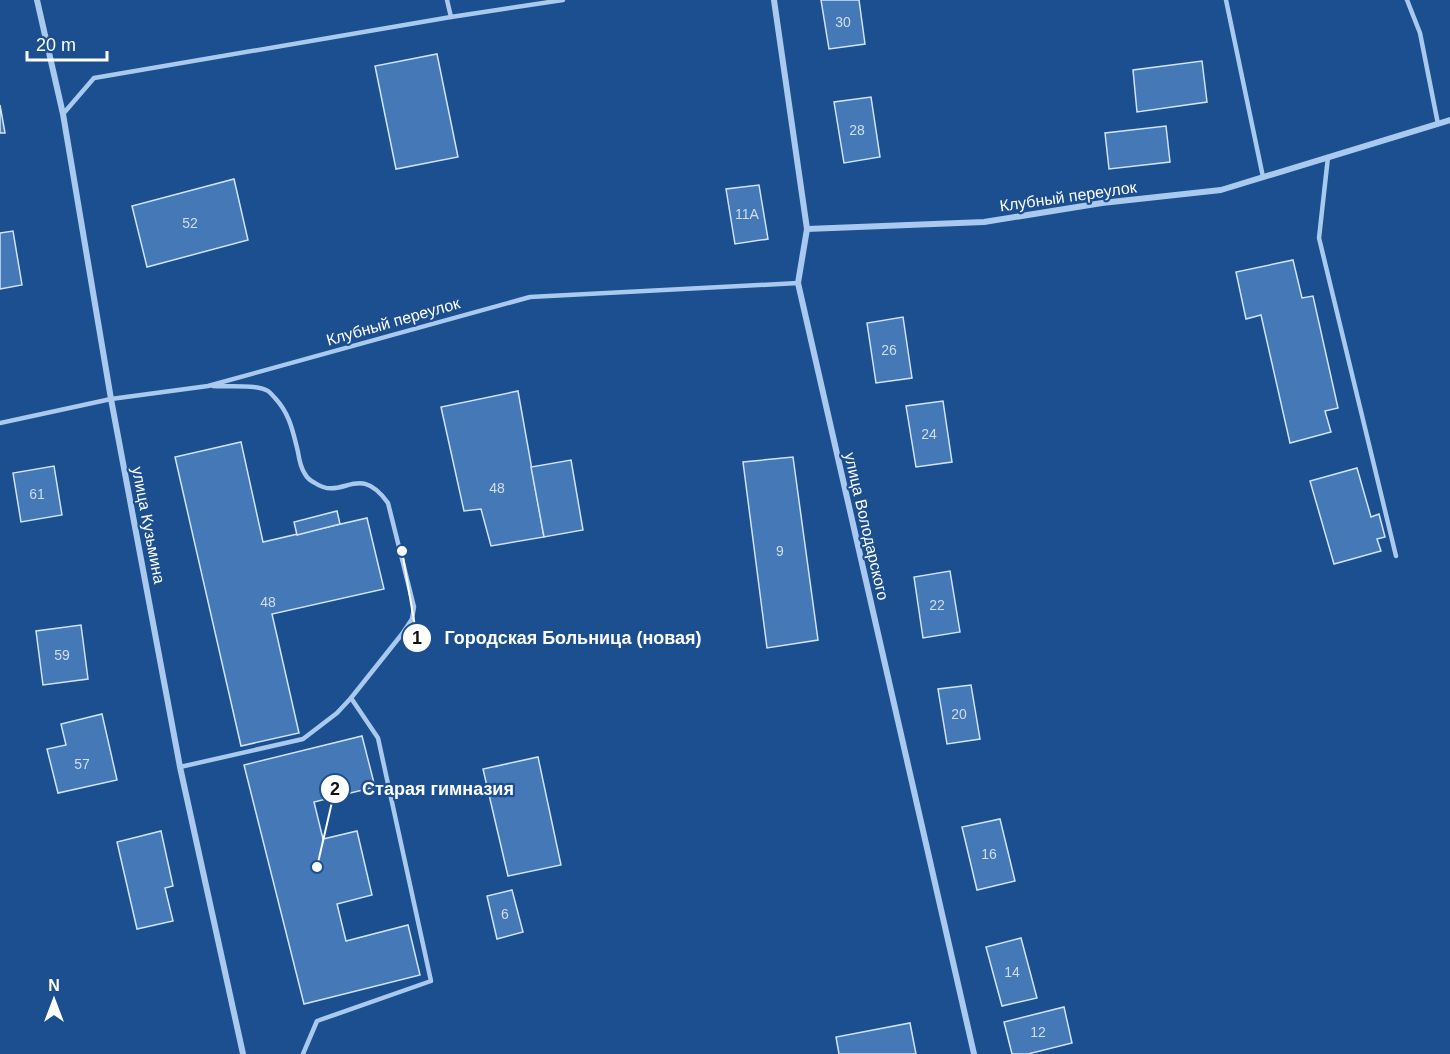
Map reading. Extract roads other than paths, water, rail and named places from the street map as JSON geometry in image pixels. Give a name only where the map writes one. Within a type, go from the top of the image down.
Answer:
[{"type":"street","name":"улица Кузьмина","points":[[36,0],[63,114],[111,399],[180,767],[243,1054]]},
{"type":"street","name":"улица Володарского","points":[[774,0],[807,229],[798,283],[974,1054]]},
{"type":"street","name":"Клубный переулок","points":[[807,229],[984,222],[1102,203],[1221,190],[1450,120]]},
{"type":"lane","points":[[447,0],[451,17]]},
{"type":"lane","points":[[63,114],[94,78],[563,0]]},
{"type":"lane","points":[[1226,0],[1263,177]]},
{"type":"lane","points":[[1407,0],[1420,33],[1438,124]]},
{"type":"lane","points":[[1328,157],[1319,238],[1396,556]]},
{"type":"lane","name":"Клубный переулок","points":[[0,423],[111,399],[208,386],[530,297],[798,283]]},
{"type":"lane","points":[[180,767],[303,739],[337,713],[351,698],[402,634],[412,619],[414,607],[388,503],[380,492],[369,484],[359,482],[329,489],[317,485],[305,476],[291,425],[283,407],[268,391],[251,387],[208,386]]},
{"type":"lane","points":[[303,1054],[317,1021],[431,981],[378,738],[351,698]]},
{"type":"place","name":"Городская Больница (новая)","points":[[402,551]]},
{"type":"place","name":"Старая гимназия","points":[[317,867]]}]
